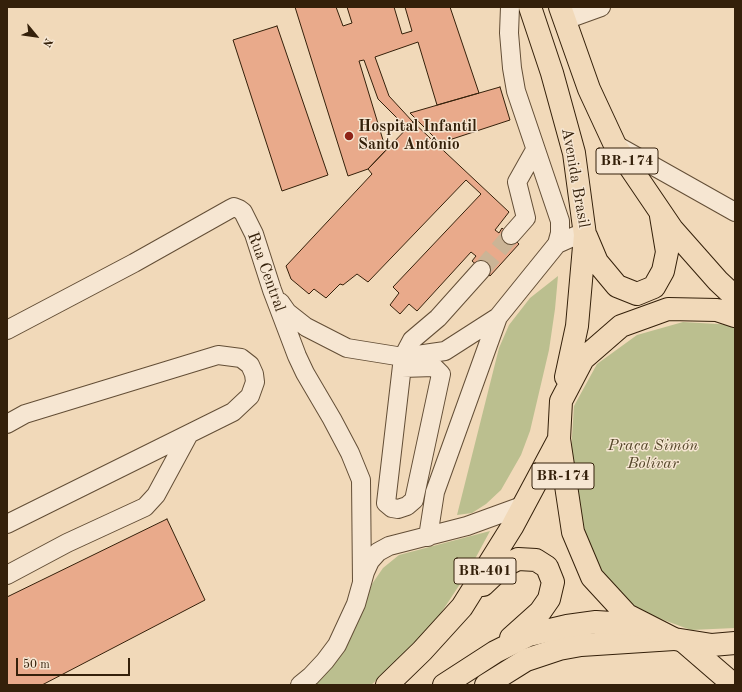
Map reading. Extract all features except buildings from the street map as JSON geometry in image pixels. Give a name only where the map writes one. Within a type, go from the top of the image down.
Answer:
[{"type":"main road","name":"Avenida Brasil","points":[[530,7],[552,73],[574,153],[585,235],[578,326],[561,400]]},
{"type":"main road","name":"BR-174","points":[[562,13],[589,89],[615,145],[672,229],[718,281],[733,295]]},
{"type":"main road","points":[[585,235],[597,262],[617,286],[637,294],[654,287],[663,270],[667,252],[660,210]]},
{"type":"main road","name":"BR-174","points":[[735,316],[717,310],[668,309],[621,326],[584,359],[561,400],[559,439],[573,532],[592,577],[642,633],[712,645],[735,643]]},
{"type":"main road","name":"BR-401","points":[[387,685],[422,651],[462,607],[522,506],[559,439]]},
{"type":"main road","points":[[462,607],[502,567],[518,559],[536,560],[547,567],[553,582],[549,599],[540,612],[526,626],[495,652]]},
{"type":"main road","points":[[444,685],[495,652],[529,635],[568,626],[596,622],[642,633]]},
{"type":"main road","points":[[486,685],[526,660],[559,648],[642,633]]},
{"type":"main road","points":[[679,640],[734,685]]},
{"type":"street","points":[[403,362],[445,351],[498,317],[557,244],[560,233],[560,221],[516,91],[512,68],[509,33],[510,7]]},
{"type":"street","points":[[562,13],[601,7]]},
{"type":"street","points":[[615,145],[735,212]]},
{"type":"street","points":[[512,235],[526,218],[517,182],[535,150]]},
{"type":"street","name":"Rua Central","points":[[7,330],[134,263],[234,207],[243,212],[254,234],[272,290],[299,362],[336,426],[350,453],[361,480],[362,583]]},
{"type":"street","points":[[557,244],[575,236],[585,235]]},
{"type":"street","points":[[272,290],[287,312],[306,327],[347,348],[403,362],[434,367],[441,374],[414,500],[406,506],[398,509],[392,508],[386,503],[403,362],[412,340],[438,318],[481,270]]},
{"type":"street","points":[[428,537],[435,492],[498,317]]},
{"type":"street","points":[[7,424],[25,414],[218,355],[241,358],[250,365],[254,374],[255,382],[250,396],[233,412],[7,524]]},
{"type":"street","points":[[7,575],[67,543],[145,507],[156,496],[189,434]]},
{"type":"street","points":[[300,685],[316,672],[337,645],[356,604],[370,561],[378,552],[389,546],[467,526],[522,506]]},
{"type":"green space","points":[[558,276],[549,350],[530,431],[521,455],[501,490],[486,504],[472,513],[457,515],[499,348],[509,325],[530,298]]},
{"type":"green space","name":"Praça Simón Bolívar","points":[[683,322],[735,325],[735,628],[691,630],[639,611],[606,581],[585,540],[571,452],[574,406],[597,364],[637,335]]},
{"type":"green space","points":[[490,531],[468,572],[437,619],[406,655],[371,685],[310,685],[346,645],[356,626],[372,584],[383,568],[399,555]]},
{"type":"tunnel","points":[[481,270],[511,235]]},
{"type":"place","name":"Hospital Infantil Santo Antônio","points":[[349,136]]}]
